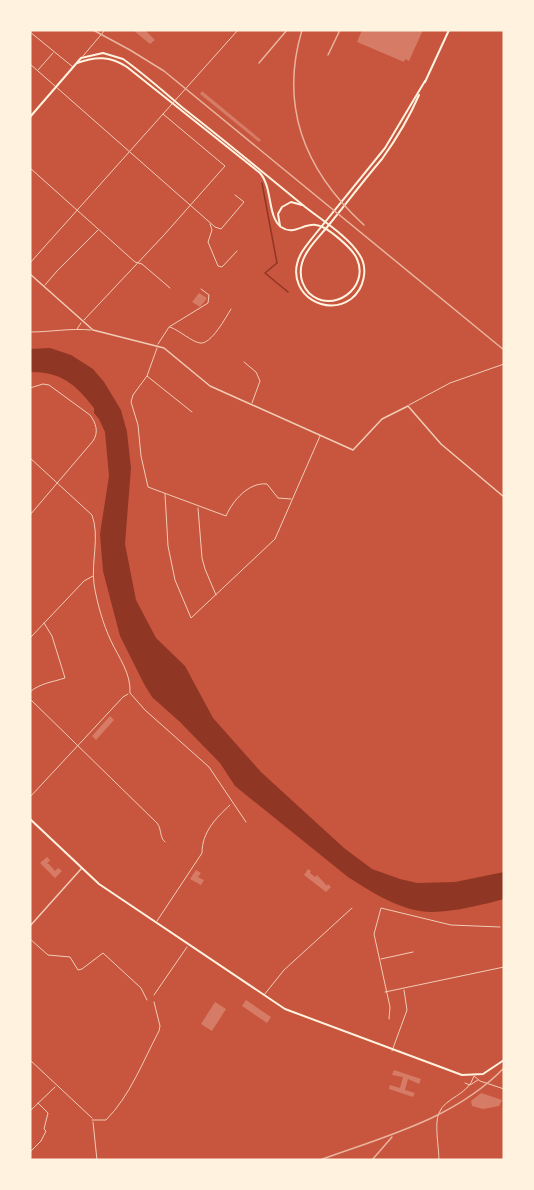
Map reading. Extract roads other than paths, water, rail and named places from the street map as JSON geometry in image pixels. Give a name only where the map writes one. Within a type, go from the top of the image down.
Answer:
[{"type":"main road","points":[[76,63],[99,57],[116,60],[173,102],[305,206],[350,244],[360,255],[364,267],[363,281],[357,293],[347,301],[336,305],[324,305],[311,300],[301,290],[296,275],[301,252],[313,237],[351,193],[382,159],[410,117],[449,30]]},
{"type":"main road","points":[[30,117],[81,58],[100,53],[117,56],[262,176],[268,187],[274,218],[280,226],[292,231],[319,225],[352,252],[359,265],[359,277],[353,290],[342,299],[332,301],[320,299],[309,292],[303,284],[302,263],[307,251],[316,240],[351,193],[377,159],[399,128],[425,81]]},
{"type":"main road","points":[[377,159],[382,159]]},
{"type":"main road","points":[[280,226],[278,214],[284,204],[292,202],[305,206]]},
{"type":"main road","points":[[30,819],[99,884],[292,1013],[459,1075],[474,1076],[490,1070],[504,1060]]},
{"type":"street","points":[[81,58],[105,30]]},
{"type":"street","points":[[30,263],[238,30]]},
{"type":"street","points":[[30,32],[73,67]]},
{"type":"street","points":[[37,71],[54,52]]},
{"type":"street","points":[[30,64],[209,223],[221,229],[244,202],[235,195]]},
{"type":"street","points":[[77,328],[191,207],[225,166],[163,114]]},
{"type":"street","points":[[30,168],[99,230],[170,288]]},
{"type":"street","points":[[209,223],[212,230],[208,242],[218,266],[222,267],[237,251]]},
{"type":"street","points":[[44,287],[99,230]]},
{"type":"street","points":[[30,274],[93,330]]},
{"type":"street","points":[[201,289],[209,295],[208,303],[169,327],[157,345],[147,376],[133,394],[131,402],[138,425],[141,456],[148,487],[226,516],[242,493],[253,486],[265,483],[278,498],[293,499]]},
{"type":"street","points":[[169,327],[201,344],[211,338],[231,309]]},
{"type":"street","points":[[30,332],[77,328],[157,345],[176,356],[206,383],[353,450],[382,418],[450,383],[504,364]]},
{"type":"street","points":[[244,362],[257,374],[260,381],[252,405]]},
{"type":"street","points":[[147,376],[192,412]]},
{"type":"street","points":[[30,388],[43,384],[49,385],[90,415],[97,431],[93,441],[30,515]]},
{"type":"street","points":[[408,406],[441,444],[504,496]]},
{"type":"street","points":[[165,495],[168,546],[175,580],[191,618],[274,539],[320,436]]},
{"type":"street","points":[[30,458],[92,514],[95,521],[94,576],[102,618],[126,670],[130,693],[209,768],[246,822]]},
{"type":"street","points":[[198,506],[202,558],[216,595]]},
{"type":"street","points":[[30,638],[84,581],[94,576]]},
{"type":"street","points":[[30,692],[40,684],[65,678],[55,643],[44,623]]},
{"type":"street","points":[[30,796],[123,696],[130,693]]},
{"type":"street","points":[[30,699],[157,823],[165,842]]},
{"type":"street","points":[[156,922],[202,853],[202,843],[207,832],[217,817],[232,803]]},
{"type":"street","points":[[30,926],[81,869]]},
{"type":"street","points":[[264,995],[284,970],[352,908]]},
{"type":"street","points":[[389,1019],[390,1007],[374,934],[381,908],[451,925],[501,927]]},
{"type":"street","points":[[30,939],[48,955],[70,957],[76,969],[79,970],[103,953],[141,988],[147,1000]]},
{"type":"street","points":[[154,995],[189,944]]},
{"type":"street","points":[[379,959],[413,952]]},
{"type":"street","points":[[385,992],[504,967]]},
{"type":"street","points":[[392,1051],[407,1010],[404,988]]},
{"type":"street","points":[[92,1120],[105,1120],[115,1111],[133,1082],[159,1031],[160,1026],[154,1002]]},
{"type":"street","points":[[30,1060],[90,1116],[97,1160],[93,1160]]},
{"type":"street","points":[[470,1085],[474,1076],[478,1080],[504,1089]]},
{"type":"street","points":[[440,1160],[438,1113],[442,1107],[478,1080]]},
{"type":"street","points":[[465,1083],[470,1085]]},
{"type":"street","points":[[30,1111],[57,1085]]},
{"type":"street","points":[[30,1152],[41,1141],[46,1131],[48,1113],[38,1103]]},
{"type":"waterway","points":[[262,183],[277,263],[265,273],[288,292]]},
{"type":"railway","points":[[93,30],[164,71],[504,350]]},
{"type":"railway","points":[[259,63],[287,30]]},
{"type":"railway","points":[[302,30],[296,58],[294,86],[296,112],[303,136],[313,160],[327,183],[364,225]]},
{"type":"railway","points":[[328,55],[340,30]]},
{"type":"railway","points":[[320,1160],[394,1134],[441,1113],[463,1101],[504,1068]]},
{"type":"railway","points":[[372,1160],[392,1137]]}]
